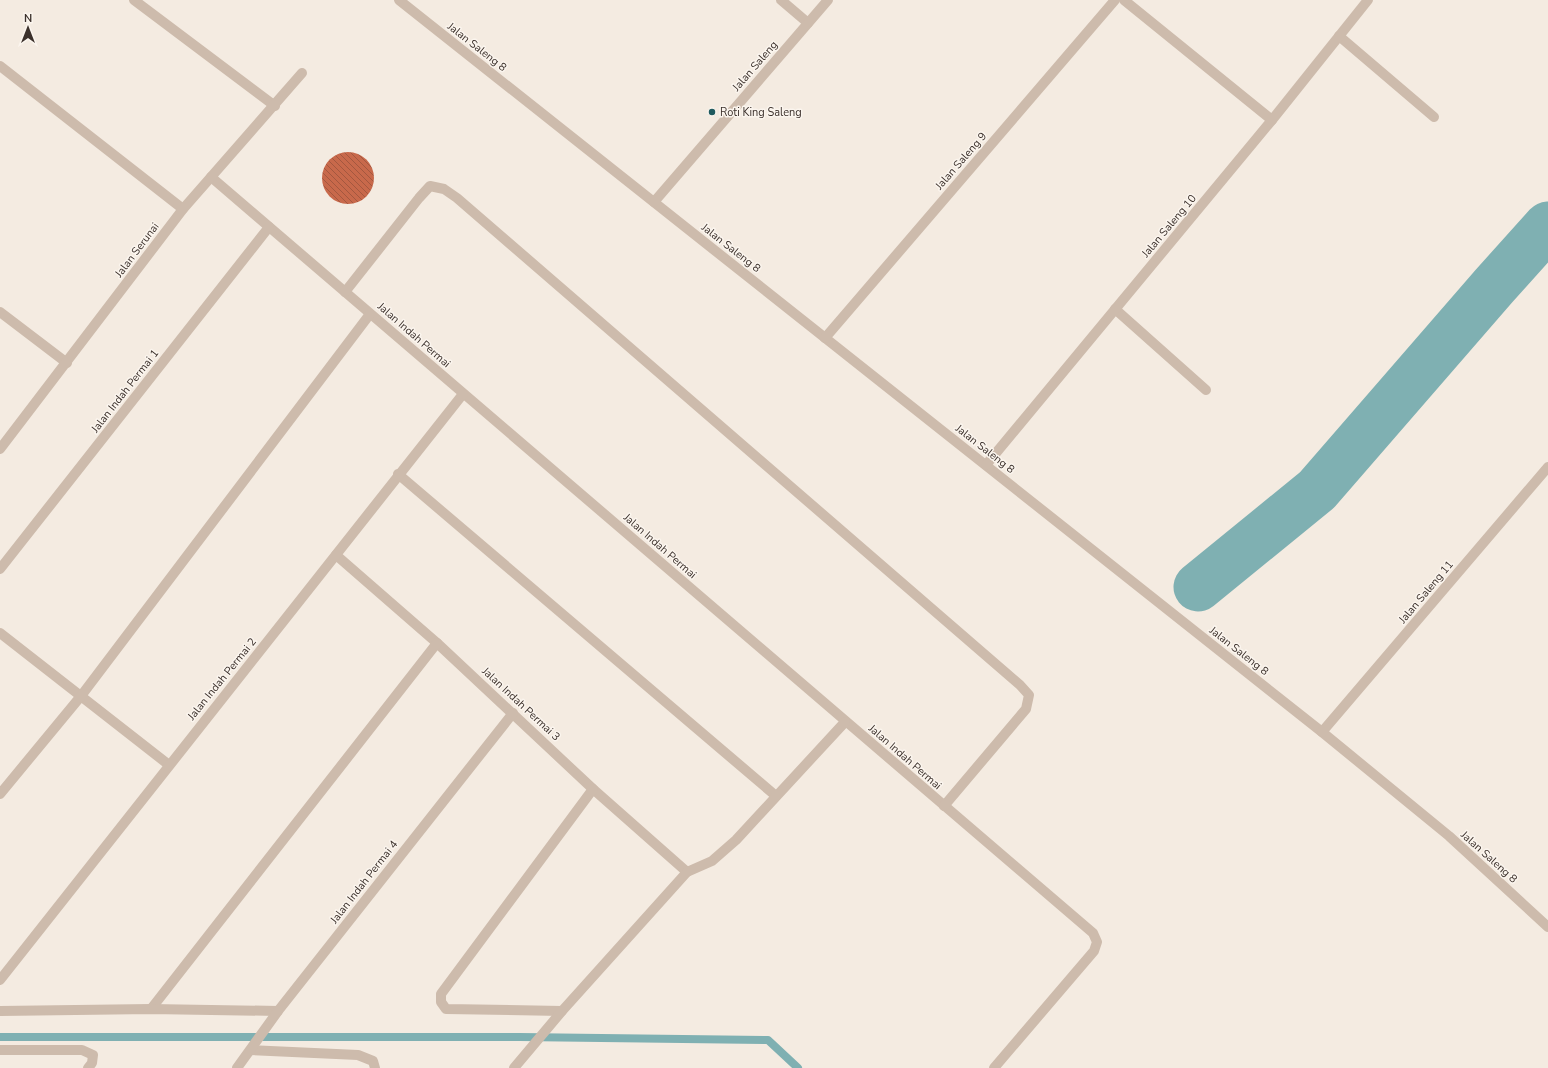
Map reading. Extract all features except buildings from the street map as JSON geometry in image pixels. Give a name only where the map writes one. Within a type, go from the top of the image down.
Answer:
[{"type":"street","points":[[134,0],[275,106]]},
{"type":"street","name":"Jalan Saleng 8","points":[[399,0],[1322,732],[1449,836],[1548,927]]},
{"type":"street","points":[[781,0],[808,23]]},
{"type":"street","name":"Jalan Saleng","points":[[654,202],[828,0]]},
{"type":"street","name":"Jalan Saleng 9","points":[[825,338],[1115,0]]},
{"type":"street","points":[[1124,0],[1272,120]]},
{"type":"street","name":"Jalan Saleng 10","points":[[986,465],[1272,120],[1368,0]]},
{"type":"street","points":[[1339,36],[1434,117]]},
{"type":"street","points":[[0,66],[183,209]]},
{"type":"street","name":"Jalan Serunai","points":[[0,449],[183,209],[275,106],[302,73]]},
{"type":"street","name":"Jalan Indah Permai","points":[[211,177],[845,722],[1094,933],[1097,942],[1094,951],[994,1068]]},
{"type":"street","points":[[345,292],[430,186],[444,189],[457,198],[1020,685],[1029,695],[1026,709],[944,806]]},
{"type":"street","name":"Jalan Indah Permai 1","points":[[0,569],[269,227]]},
{"type":"street","points":[[1115,309],[1206,390]]},
{"type":"street","points":[[0,312],[67,363]]},
{"type":"street","points":[[0,794],[81,696],[370,314]]},
{"type":"street","name":"Jalan Indah Permai 2","points":[[0,980],[336,555],[398,474],[463,394]]},
{"type":"street","name":"Jalan Saleng 11","points":[[1322,732],[1548,466]]},
{"type":"street","points":[[398,474],[776,796]]},
{"type":"street","name":"Jalan Indah Permai 3","points":[[336,555],[437,643],[593,789],[687,872]]},
{"type":"street","points":[[0,633],[169,765]]},
{"type":"street","points":[[150,1009],[437,643]]},
{"type":"street","name":"Jalan Indah Permai 4","points":[[237,1068],[278,1011],[513,714]]},
{"type":"street","points":[[516,1065],[562,1011],[687,872],[712,861],[736,840],[845,722]]},
{"type":"street","points":[[562,1011],[446,1008],[441,1002],[442,994],[593,789]]},
{"type":"street","points":[[0,1011],[150,1009],[278,1011]]},
{"type":"street","points":[[253,1047],[358,1055],[373,1061],[375,1068]]},
{"type":"street","points":[[0,1050],[82,1050],[93,1055],[92,1063],[88,1068]]},
{"type":"waterway","points":[[1198,587],[1317,490],[1548,226]]},
{"type":"waterway","points":[[0,1037],[520,1037],[768,1040],[798,1068]]},
{"type":"place","name":"Roti King Saleng","points":[[712,112]]}]
